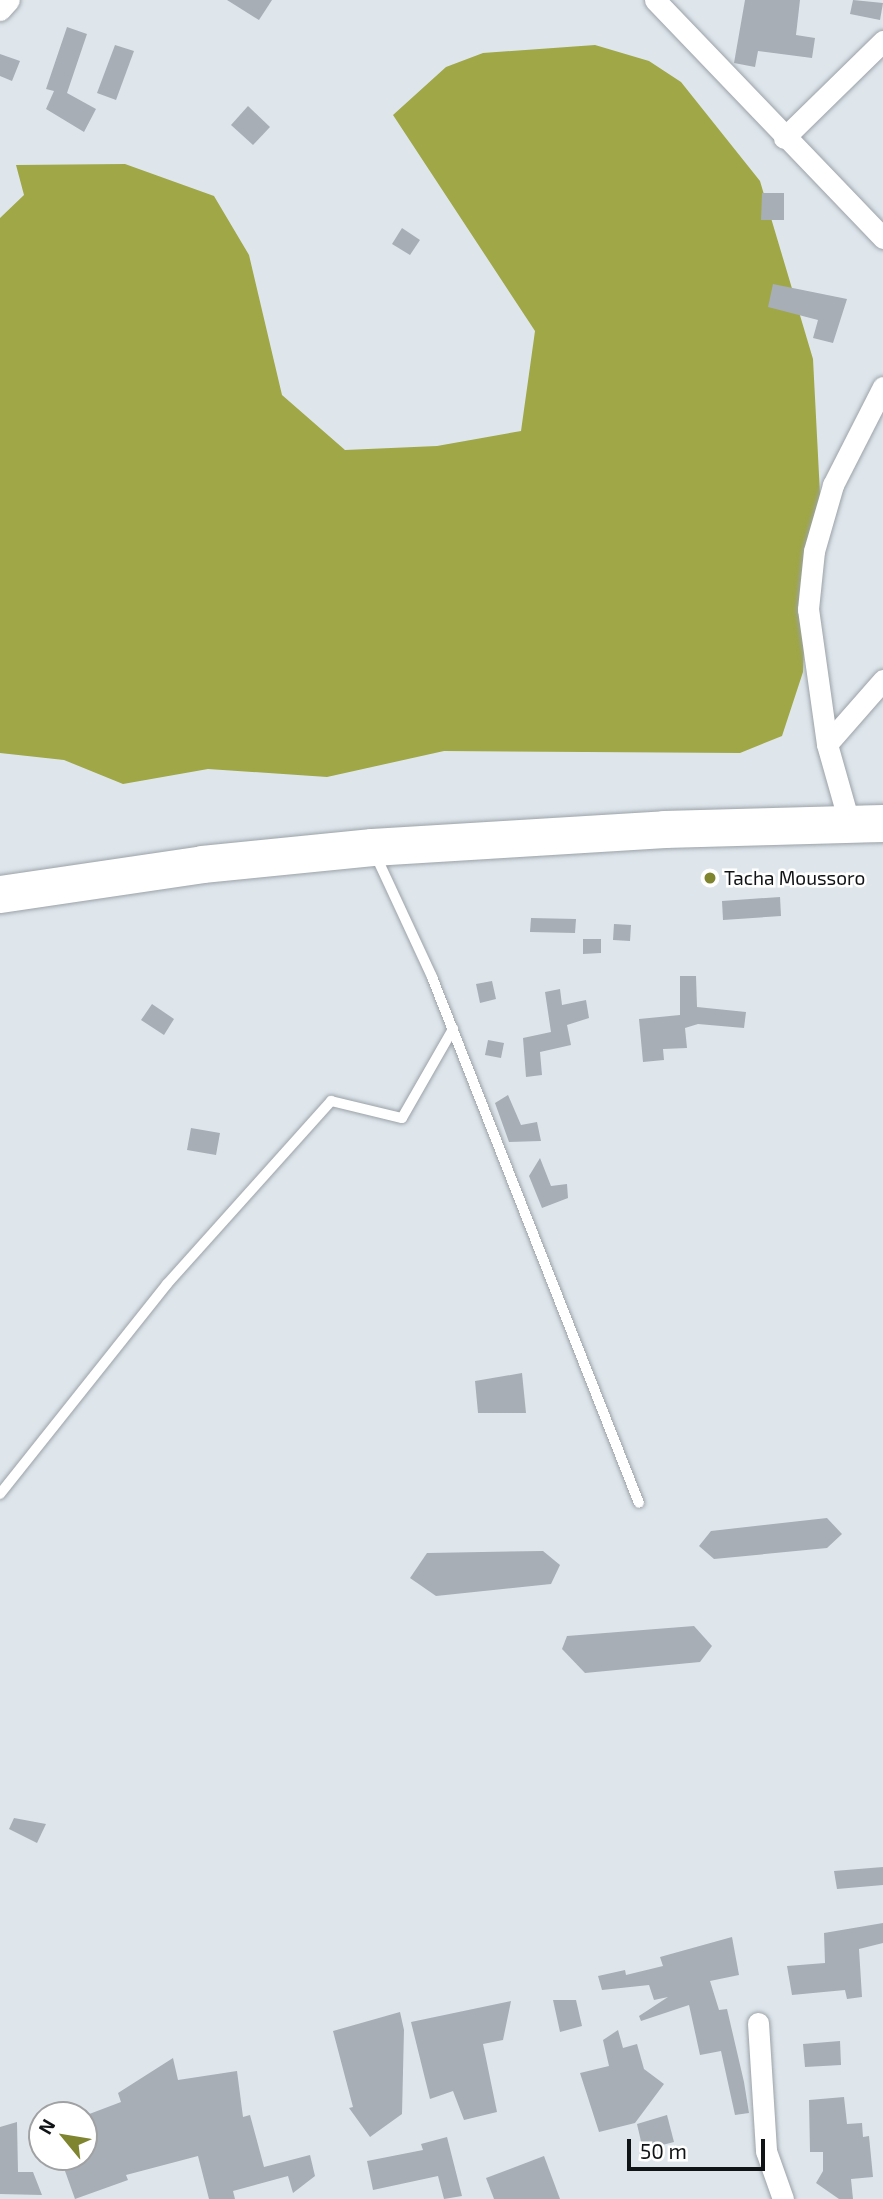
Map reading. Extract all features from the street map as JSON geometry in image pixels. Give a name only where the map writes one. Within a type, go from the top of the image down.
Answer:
[{"type":"highway","points":[[0,894],[202,864],[372,847],[866,822]]},
{"type":"street","points":[[0,10],[9,0]]},
{"type":"street","points":[[654,0],[883,238]]},
{"type":"street","points":[[784,138],[883,41]]},
{"type":"street","points":[[866,822],[827,744],[808,609],[814,551],[833,485],[883,387]]},
{"type":"street","points":[[827,744],[883,680]]},
{"type":"street","points":[[758,2023],[766,2151],[783,2199]]},
{"type":"lane","points":[[372,847],[453,1029],[639,1503]]},
{"type":"lane","points":[[0,1494],[167,1284],[331,1101],[402,1118],[453,1029]]},
{"type":"shaded area","points":[[595,45],[649,61],[681,82],[760,181],[813,359],[820,494],[806,600],[803,672],[782,736],[740,753],[444,751],[327,777],[208,769],[123,784],[64,760],[0,753],[0,218],[24,195],[16,165],[125,164],[214,196],[249,255],[282,395],[345,450],[437,446],[521,431],[535,331],[393,115],[446,67],[483,53]]},
{"type":"building","points":[[227,0],[272,0],[259,20]]},
{"type":"building","points":[[745,0],[800,0],[796,35],[815,38],[812,58],[758,51],[755,67],[734,63]]},
{"type":"building","points":[[853,0],[883,3],[880,20],[850,14]]},
{"type":"building","points":[[67,27],[87,34],[67,93],[96,109],[84,132],[46,109],[54,91],[46,89]]},
{"type":"building","points":[[115,45],[134,51],[116,100],[97,93]]},
{"type":"building","points":[[0,54],[20,61],[12,81],[0,76]]},
{"type":"building","points":[[248,106],[270,127],[253,145],[231,125]]},
{"type":"building","points":[[762,193],[784,193],[784,220],[761,220]]},
{"type":"building","points":[[402,228],[420,240],[410,255],[392,244]]},
{"type":"building","points":[[773,284],[847,299],[833,343],[813,338],[818,320],[768,307]]},
{"type":"building","points":[[780,897],[781,916],[723,920],[722,901]]},
{"type":"building","points":[[531,918],[576,919],[575,933],[530,932]]},
{"type":"building","points":[[614,924],[631,925],[630,941],[613,940]]},
{"type":"building","points":[[583,939],[601,939],[601,953],[583,954]]},
{"type":"building","points":[[680,976],[696,976],[697,1007],[746,1012],[744,1028],[698,1024],[685,1028],[687,1048],[663,1049],[664,1060],[643,1062],[639,1019],[680,1015]]},
{"type":"building","points":[[492,981],[496,999],[480,1003],[476,984]]},
{"type":"building","points":[[560,989],[562,1005],[586,1000],[589,1018],[567,1025],[571,1045],[540,1052],[542,1075],[526,1077],[523,1038],[551,1032],[545,992]]},
{"type":"building","points":[[152,1004],[174,1019],[164,1035],[141,1020]]},
{"type":"building","points":[[488,1040],[504,1043],[501,1058],[485,1055]]},
{"type":"building","points":[[508,1095],[521,1125],[537,1122],[541,1141],[509,1142],[495,1103]]},
{"type":"building","points":[[191,1128],[220,1133],[216,1155],[187,1150]]},
{"type":"building","points":[[540,1158],[551,1186],[567,1184],[568,1198],[542,1208],[529,1176]]},
{"type":"building","points":[[522,1373],[526,1413],[478,1413],[475,1381]]},
{"type":"building","points":[[827,1518],[842,1534],[827,1548],[714,1559],[699,1546],[711,1531]]},
{"type":"building","points":[[543,1551],[560,1565],[551,1584],[436,1596],[410,1578],[427,1553]]},
{"type":"building","points":[[694,1626],[712,1646],[700,1662],[585,1673],[562,1649],[567,1636]]},
{"type":"building","points":[[14,1818],[46,1824],[37,1843],[9,1829]]},
{"type":"building","points":[[883,1867],[883,1885],[837,1889],[834,1871]]},
{"type":"building","points":[[883,1923],[883,1943],[859,1949],[862,1997],[847,1999],[845,1990],[792,1995],[787,1966],[825,1963],[824,1933]]},
{"type":"building","points":[[732,1937],[739,1975],[710,1981],[719,2010],[727,2009],[744,2082],[749,2113],[735,2115],[721,2051],[700,2055],[689,2005],[641,2021],[639,2016],[668,1997],[654,2000],[649,1985],[602,1990],[598,1976],[625,1970],[626,1975],[663,1966],[660,1957]]},
{"type":"building","points":[[553,2000],[576,2000],[582,2026],[560,2032]]},
{"type":"building","points":[[511,2001],[503,2040],[483,2044],[497,2112],[464,2120],[453,2091],[430,2099],[411,2022]]},
{"type":"building","points":[[400,2012],[404,2030],[402,2114],[370,2137],[349,2108],[353,2107],[333,2031]]},
{"type":"building","points":[[618,2030],[623,2048],[637,2044],[644,2069],[664,2084],[635,2123],[599,2132],[580,2073],[609,2066],[603,2040]]},
{"type":"building","points":[[840,2041],[841,2065],[805,2067],[803,2044]]},
{"type":"building","points":[[173,2058],[178,2080],[237,2071],[243,2117],[250,2115],[264,2167],[310,2155],[315,2176],[293,2193],[288,2176],[233,2191],[235,2199],[209,2199],[198,2156],[126,2175],[128,2180],[75,2199],[65,2171],[98,2171],[98,2111],[121,2102],[118,2093]]},
{"type":"building","points":[[844,2097],[847,2124],[862,2123],[863,2137],[869,2136],[873,2177],[851,2179],[853,2199],[839,2199],[816,2183],[823,2171],[823,2152],[810,2152],[809,2100]]},
{"type":"building","points":[[667,2115],[674,2142],[643,2150],[637,2124]]},
{"type":"building","points":[[17,2122],[18,2172],[33,2172],[42,2195],[0,2194],[0,2127]]},
{"type":"building","points":[[447,2137],[462,2196],[444,2199],[438,2176],[373,2190],[367,2161],[423,2150],[421,2144]]},
{"type":"building","points":[[544,2156],[560,2199],[494,2199],[486,2178]]},
{"type":"place","name":"Tacha Moussoro","points":[[710,878]]}]
